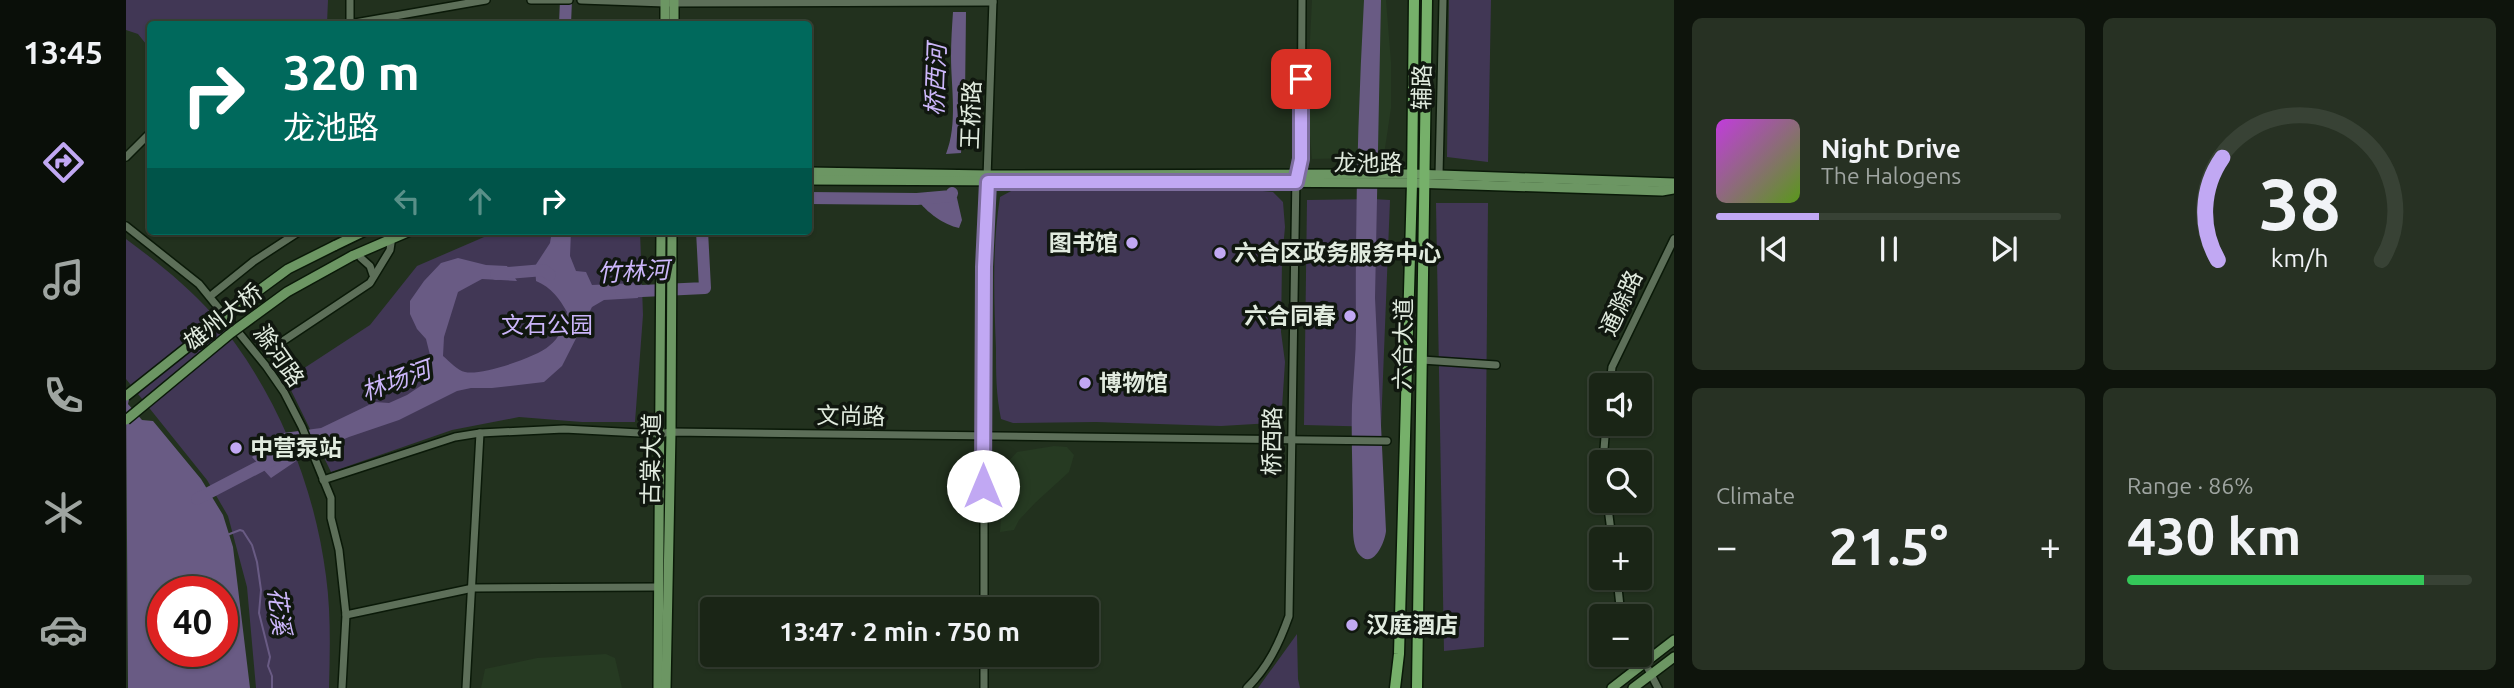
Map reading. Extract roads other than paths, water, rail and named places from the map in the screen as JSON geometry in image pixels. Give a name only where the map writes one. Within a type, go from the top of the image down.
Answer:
[{"type":"highway","name":"六合大道","points":[[1395,688],[1399,654],[1412,179],[1414,0]]},
{"type":"highway","name":"六合大道","points":[[1417,688],[1427,0]]},
{"type":"main road","points":[[666,21],[670,1]]},
{"type":"main road","points":[[670,1],[673,21]]},
{"type":"main road","name":"龙池路","points":[[812,172],[988,178]]},
{"type":"main road","name":"龙池路","points":[[1424,179],[1440,175],[1674,183]]},
{"type":"main road","name":"龙池路","points":[[812,180],[1424,179],[1662,191],[1674,189]]},
{"type":"main road","name":"雄州大桥","points":[[126,396],[288,269],[357,235]]},
{"type":"main road","points":[[356,257],[402,235]]},
{"type":"main road","name":"古棠大道","points":[[658,688],[661,235]]},
{"type":"main road","name":"古棠大道","points":[[667,688],[672,235]]},
{"type":"main road","name":"雄州大桥","points":[[126,420],[230,332],[287,292],[356,257]]},
{"type":"main road","points":[[1652,659],[1674,640]]},
{"type":"main road","points":[[1633,688],[1674,657]]},
{"type":"main road","points":[[1612,688],[1641,667]]},
{"type":"street","points":[[350,0],[350,21]]},
{"type":"street","points":[[367,21],[486,0]]},
{"type":"street","points":[[531,0],[569,0]]},
{"type":"street","points":[[581,0],[993,1]]},
{"type":"street","name":"桥西路","points":[[1247,688],[1276,650],[1289,616],[1296,178],[1301,159],[1302,0]]},
{"type":"street","name":"辅路","points":[[1440,175],[1443,0]]},
{"type":"street","name":"王桥路","points":[[984,597],[984,267],[993,1]]},
{"type":"street","points":[[126,157],[147,136]]},
{"type":"street","name":"滁河路","points":[[126,226],[199,284],[254,348],[278,382],[302,427],[323,480]]},
{"type":"street","points":[[213,294],[254,261],[294,235]]},
{"type":"street","name":"通滁路","points":[[1611,373],[1674,239]]},
{"type":"street","points":[[268,351],[370,283],[390,250],[391,243]]},
{"type":"street","points":[[356,257],[370,266],[373,275]]},
{"type":"street","points":[[1422,360],[1496,365]]},
{"type":"street","name":"文尚路","points":[[323,480],[455,437],[480,433],[564,429],[659,434],[671,432],[1387,441]]},
{"type":"street","points":[[466,688],[480,433]]},
{"type":"street","points":[[323,480],[331,498],[331,518],[340,550],[346,615],[342,688]]},
{"type":"street","points":[[346,615],[472,588],[658,587]]},
{"type":"street","points":[[984,667],[984,688]]},
{"type":"street","points":[[1649,667],[1658,688]]},
{"type":"waterway","name":"林场河","points":[[565,21],[566,0]]},
{"type":"waterway","name":"竹林河","points":[[812,198],[917,199],[951,196],[952,193]]},
{"type":"waterway","name":"竹林河","points":[[621,292],[705,288],[702,235]]},
{"type":"waterway","name":"竹林河","points":[[496,274],[544,270],[550,275]]},
{"type":"waterway","name":"林场河","points":[[197,499],[274,459]]},
{"type":"waterway","name":"花溪","points":[[227,535],[243,531],[252,545],[261,590],[259,613],[270,657],[268,666],[272,676],[272,688]]},
{"type":"place","name":"图书馆","points":[[1132,243]]},
{"type":"place","name":"六合区政务服务中心","points":[[1220,253]]},
{"type":"place","name":"六合同春","points":[[1350,316]]},
{"type":"place","name":"博物馆","points":[[1085,383]]},
{"type":"place","name":"中营泵站","points":[[236,448]]},
{"type":"place","name":"汉庭酒店","points":[[1352,625]]},
{"type":"water label","name":"桥西河","points":[[936,80]]},
{"type":"park label","name":"文石公园","points":[[547,325]]}]
